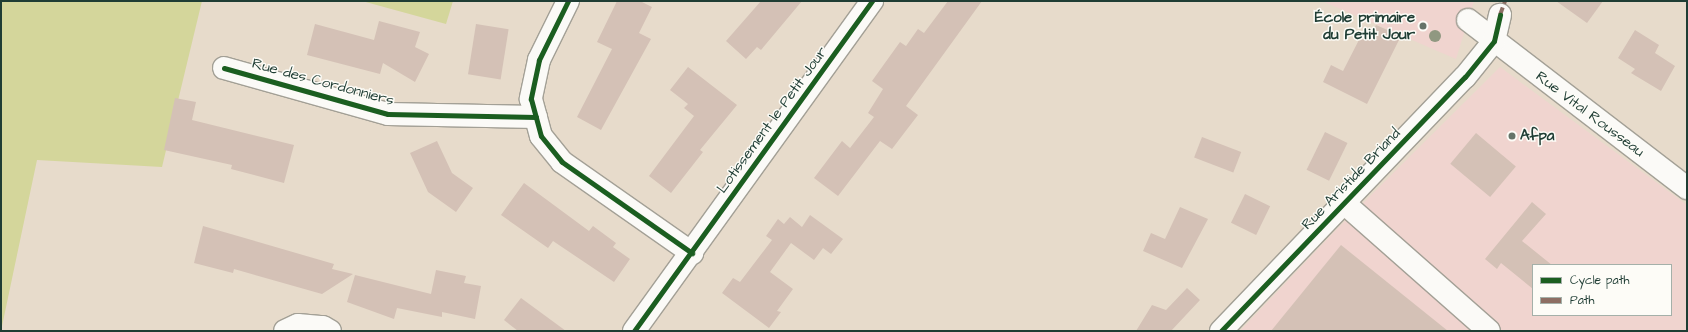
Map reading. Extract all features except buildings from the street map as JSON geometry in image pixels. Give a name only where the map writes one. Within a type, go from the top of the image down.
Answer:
[{"type":"street","points":[[568,1],[539,60],[531,99],[541,136],[562,162],[692,253]]},
{"type":"street","name":"Lotissement le Petit Jour","points":[[634,331],[692,253],[872,1]]},
{"type":"street","points":[[1494,41],[1500,15]]},
{"type":"street","name":"Rue Vital Rousseau","points":[[1468,20],[1687,188]]},
{"type":"street","name":"Rue Aristide Briand","points":[[1221,331],[1465,77],[1494,41]]},
{"type":"street","name":"Rue des Cordonniers","points":[[224,68],[388,114],[536,117]]},
{"type":"street","points":[[1344,203],[1489,331]]},
{"type":"street","points":[[284,331],[298,325],[323,328],[330,331]]},
{"type":"shaded area","name":"École primaire du Petit Jour","points":[[1322,1],[1474,1],[1456,59]]},
{"type":"shaded area","name":"Afpa","points":[[1500,67],[1687,205],[1687,331],[1240,331],[1336,230]]},
{"type":"green space","points":[[1,1],[202,1],[162,167],[37,160],[1,331]]},
{"type":"green space","points":[[362,1],[453,1],[446,24]]},
{"type":"marked path","points":[[1500,15],[1505,1]]},
{"type":"cycle path","points":[[568,1],[539,60],[531,99],[541,136],[562,162],[692,253]]},
{"type":"cycle path","points":[[634,331],[872,1]]},
{"type":"cycle path","points":[[1221,331],[1465,77],[1494,41],[1500,15]]},
{"type":"cycle path","points":[[224,68],[388,114],[536,117]]},
{"type":"place","name":"École primaire du Petit Jour","points":[[1423,26]]},
{"type":"place","name":"Afpa","points":[[1512,136]]}]
